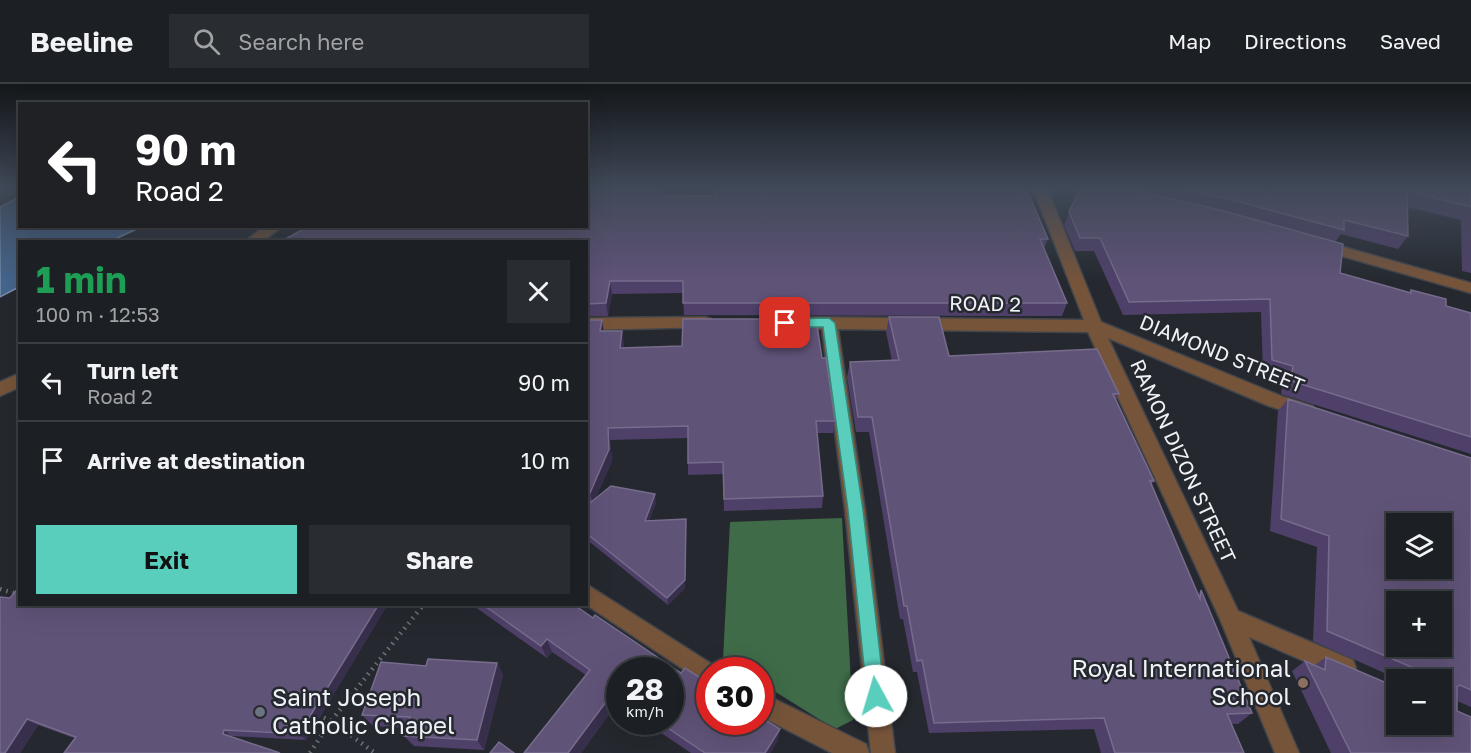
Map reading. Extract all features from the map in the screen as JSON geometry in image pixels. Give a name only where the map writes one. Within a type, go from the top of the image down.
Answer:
[{"type":"street","name":"RAMON DIZON STREET","points":[[1052,219],[1094,326],[1230,618],[1287,753]]},
{"type":"street","points":[[254,240],[273,228]]},
{"type":"street","points":[[1302,241],[1471,288]]},
{"type":"street","points":[[588,324],[725,323]]},
{"type":"street","name":"ROAD 2","points":[[771,323],[1094,326]]},
{"type":"street","points":[[829,323],[855,510],[883,753]]},
{"type":"street","name":"DIAMOND STREET","points":[[1094,326],[1275,401],[1325,417]]},
{"type":"street","points":[[0,390],[18,380]]},
{"type":"street","points":[[588,594],[696,667]]},
{"type":"street","points":[[1230,618],[1369,679]]},
{"type":"street","points":[[774,710],[857,753]]},
{"type":"path","points":[[0,589],[18,594]]},
{"type":"path","points":[[310,753],[331,721],[422,606]]},
{"type":"path","points":[[311,712],[331,721],[375,753]]},
{"type":"green space","points":[[842,518],[853,720],[835,729],[774,691],[774,657],[723,657],[730,522]]},
{"type":"water","points":[[0,219],[18,219],[18,228],[139,228],[113,240],[18,240],[18,288],[0,297]]},
{"type":"building","points":[[588,219],[1039,219],[1048,239],[1040,239],[1067,303],[683,303],[683,281],[610,281],[606,303],[588,304],[588,240],[284,240],[305,228],[588,228]]},
{"type":"building","points":[[1072,219],[1253,219],[1343,244],[1340,273],[1411,293],[1411,290],[1446,299],[1446,306],[1471,313],[1471,437],[1291,381],[1293,366],[1272,360],[1270,299],[1129,302],[1100,238],[1080,238]]},
{"type":"building","points":[[1304,219],[1408,219],[1408,236],[1344,220],[1344,230]]},
{"type":"building","points":[[889,317],[939,317],[949,356],[1097,349],[1119,394],[1113,394],[1154,481],[1150,481],[1200,599],[1201,590],[1252,713],[1227,714],[1244,753],[1115,753],[1104,718],[934,723],[922,660],[917,661],[907,606],[904,606],[872,417],[858,417],[850,362],[899,360]]},
{"type":"building","points":[[683,319],[816,319],[822,358],[826,358],[835,421],[816,421],[823,496],[724,499],[723,462],[688,463],[688,426],[608,428],[609,449],[590,493],[588,492],[588,320],[602,320],[600,331],[622,331],[620,348],[682,346]]},
{"type":"building","points":[[1288,399],[1471,458],[1471,690],[1460,685],[1457,687],[1457,711],[1471,717],[1471,753],[1351,753],[1305,661],[1325,670],[1326,657],[1386,683],[1386,735],[1452,735],[1452,669],[1416,669],[1388,657],[1452,657],[1452,591],[1386,591],[1386,656],[1327,631],[1329,536],[1281,519]]},
{"type":"building","points":[[611,486],[655,494],[645,521],[686,519],[685,580],[667,598],[588,535],[588,504]]},
{"type":"building","points":[[18,588],[18,606],[378,606],[299,734],[224,730],[223,734],[280,753],[64,753],[76,737],[27,719],[5,753],[0,753],[0,597],[10,598]]},
{"type":"building","points":[[485,606],[576,606],[593,618],[595,615],[657,657],[606,657],[606,702],[568,753],[524,753],[590,670],[547,639],[541,646]]},
{"type":"building","points":[[428,659],[497,663],[477,740],[404,736],[410,717],[362,715],[381,662],[426,666]]},
{"type":"building","points":[[685,668],[696,675],[696,735],[774,735],[774,725],[780,729],[765,753],[705,753],[678,735],[684,735]]},
{"type":"building","points":[[499,742],[514,753],[490,753]]},
{"type":"place","name":"Royal International School","points":[[1303,683]]},
{"type":"place","name":"Saint Joseph Catholic Chapel","points":[[260,712]]},
{"type":"route","points":[[785,323],[829,323],[855,510],[876,696]]}]
